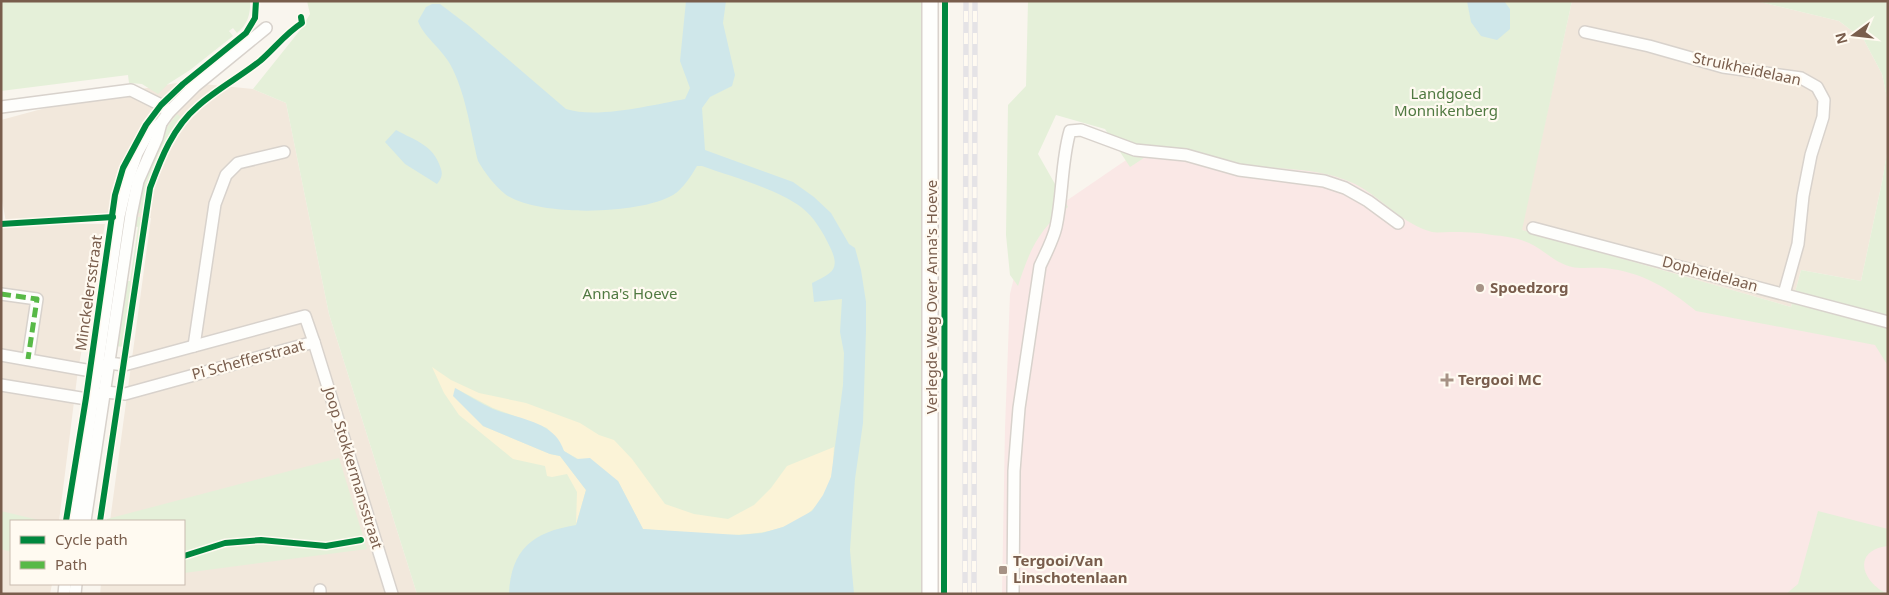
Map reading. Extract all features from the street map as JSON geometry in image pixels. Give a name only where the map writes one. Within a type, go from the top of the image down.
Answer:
[{"type":"main road","name":"Verlegde Weg Over Anna's Hoeve","points":[[930,1],[930,594]]},
{"type":"street","name":"Minckelersstraat","points":[[74,520],[119,216],[127,182],[137,153],[148,133],[161,123],[169,112],[195,86],[266,28]]},
{"type":"street","name":"Struikheidelaan","points":[[1585,32],[1650,46],[1723,67],[1801,78],[1817,87],[1824,100],[1823,117],[1811,155],[1802,196],[1798,244],[1784,294]]},
{"type":"street","points":[[1,107],[131,90],[161,105],[169,112]]},
{"type":"street","name":"Minckelersstraat","points":[[86,520],[131,215],[138,181],[157,138],[161,123]]},
{"type":"street","points":[[1013,594],[1014,471],[1019,408],[1040,266],[1049,248],[1056,226],[1065,149],[1070,131],[1081,130],[1135,150],[1186,155],[1239,170],[1324,181],[1345,188],[1368,201],[1398,223]]},
{"type":"street","points":[[194,346],[216,204],[226,175],[238,163],[284,152]]},
{"type":"street","name":"Dopheidelaan","points":[[1533,228],[1888,322]]},
{"type":"street","points":[[1,294],[38,299],[28,359]]},
{"type":"street","name":"Pi Schefferstraat","points":[[105,392],[125,394],[314,342],[305,316],[124,365],[109,363]]},
{"type":"street","name":"Joop Stokkermansstraat","points":[[314,342],[392,594]]},
{"type":"street","points":[[1,355],[97,372]]},
{"type":"street","name":"Minckelersstraat","points":[[97,372],[109,363]]},
{"type":"street","points":[[1,385],[93,400],[105,392]]},
{"type":"shaded area","points":[[1572,1],[1756,1],[1839,21],[1864,40],[1882,74],[1888,102],[1888,148],[1861,281],[1801,270],[1791,307],[1521,230]]},
{"type":"shaded area","points":[[183,82],[253,89],[286,103],[329,314],[417,594],[100,594],[101,585],[185,585],[185,520],[110,520],[151,218],[6,222],[1,195],[1,120],[75,100]]},
{"type":"shaded area","name":"Tergooi MC","points":[[1151,143],[1362,174],[1430,217],[1608,261],[1735,308],[1888,331],[1888,594],[1002,594],[1010,294],[1018,261],[1050,212]]},
{"type":"shaded area","points":[[1,224],[105,224],[78,370],[59,520],[10,520],[10,585],[52,585],[50,594],[1,594]]},
{"type":"green space","points":[[1,1],[250,1],[250,6],[248,19],[237,33],[233,28],[229,31],[233,36],[190,70],[168,84],[158,94],[142,84],[129,83],[128,75],[1,91]]},
{"type":"green space","name":"Anna's Hoeve","points":[[307,1],[923,1],[922,594],[417,594],[329,314],[286,103],[253,89],[301,29],[310,14]]},
{"type":"green space","name":"Landgoed Monnikenberg","points":[[1028,1],[1572,1],[1522,230],[1791,307],[1801,270],[1861,281],[1888,148],[1888,366],[1875,345],[1696,311],[1665,288],[1643,277],[1605,268],[1572,267],[1560,263],[1529,243],[1520,240],[1476,233],[1432,232],[1411,223],[1355,184],[1326,174],[1236,164],[1188,150],[1170,148],[1154,152],[1130,167],[1105,129],[1056,115],[1038,154],[1068,207],[1049,224],[1036,242],[1026,262],[1018,286],[1010,275],[1006,235],[1008,105],[1026,86]]},
{"type":"green space","points":[[1756,1],[1888,1],[1888,102],[1882,74],[1864,40],[1839,21]]},
{"type":"green space","points":[[177,114],[182,118],[157,163],[144,213],[135,213],[140,188],[150,161],[162,136]]},
{"type":"green space","points":[[135,217],[143,217],[124,347],[115,346],[124,281],[130,281],[138,227],[132,226]]},
{"type":"green space","points":[[339,458],[367,549],[185,573],[185,520],[107,519]]},
{"type":"green space","points":[[1,511],[39,520],[10,520],[10,552],[1,549]]},
{"type":"green space","points":[[1818,511],[1888,529],[1888,546],[1877,549],[1869,554],[1865,560],[1864,567],[1872,582],[1888,594],[1786,594],[1798,584]]},
{"type":"sand","points":[[432,367],[451,380],[479,393],[526,403],[580,423],[599,435],[614,440],[632,459],[665,504],[694,514],[728,519],[754,505],[771,488],[787,466],[834,447],[832,474],[819,502],[801,519],[778,529],[751,534],[723,535],[643,529],[618,481],[564,451],[547,428],[493,408],[455,388],[483,426],[550,454],[560,456],[586,490],[576,525],[577,492],[567,474],[547,476],[545,466],[513,459],[459,415],[444,393]]},
{"type":"water","points":[[686,1],[726,1],[723,23],[735,75],[732,86],[710,97],[702,108],[705,150],[793,182],[814,197],[831,213],[849,244],[855,248],[866,302],[866,331],[863,423],[855,479],[850,550],[854,594],[509,594],[514,565],[520,554],[536,538],[548,532],[576,525],[586,490],[560,456],[550,454],[483,426],[453,396],[455,388],[493,409],[544,427],[553,433],[564,451],[577,459],[590,458],[618,481],[643,529],[739,535],[762,533],[783,527],[812,511],[823,495],[831,477],[843,385],[844,353],[840,332],[842,299],[814,302],[812,283],[833,270],[835,261],[830,247],[810,215],[780,194],[702,166],[697,166],[683,186],[673,195],[657,202],[637,207],[613,210],[563,210],[540,207],[505,194],[490,179],[478,161],[464,99],[455,75],[446,58],[424,32],[418,21],[426,7],[432,4],[440,4],[469,26],[566,109],[579,112],[609,112],[685,99],[690,88],[680,61]]},
{"type":"water","points":[[1467,1],[1504,1],[1510,9],[1510,29],[1497,40],[1481,36],[1471,22]]},
{"type":"water","points":[[396,130],[417,141],[434,154],[442,173],[441,179],[437,184],[405,164],[385,142]]},
{"type":"railway","points":[[965,594],[966,1]]},
{"type":"railway","points":[[974,594],[975,1]]},
{"type":"marked path","points":[[1,294],[37,299],[28,359]]},
{"type":"cycle path","points":[[66,520],[115,195],[123,168],[146,125],[161,105],[183,84],[246,33],[255,18],[256,1]]},
{"type":"cycle path","points":[[944,594],[945,1]]},
{"type":"cycle path","points":[[100,520],[150,188],[159,165],[175,133],[189,114],[213,94],[260,61],[302,23],[301,17]]},
{"type":"cycle path","points":[[1,224],[113,217]]},
{"type":"cycle path","points":[[185,556],[225,543],[261,540],[326,546],[361,540]]},
{"type":"place","name":"Spoedzorg","points":[[1480,288]]},
{"type":"place","name":"Tergooi MC","points":[[1447,380]]},
{"type":"place","name":"Tergooi/Van Linschotenlaan","points":[[1003,570]]}]
